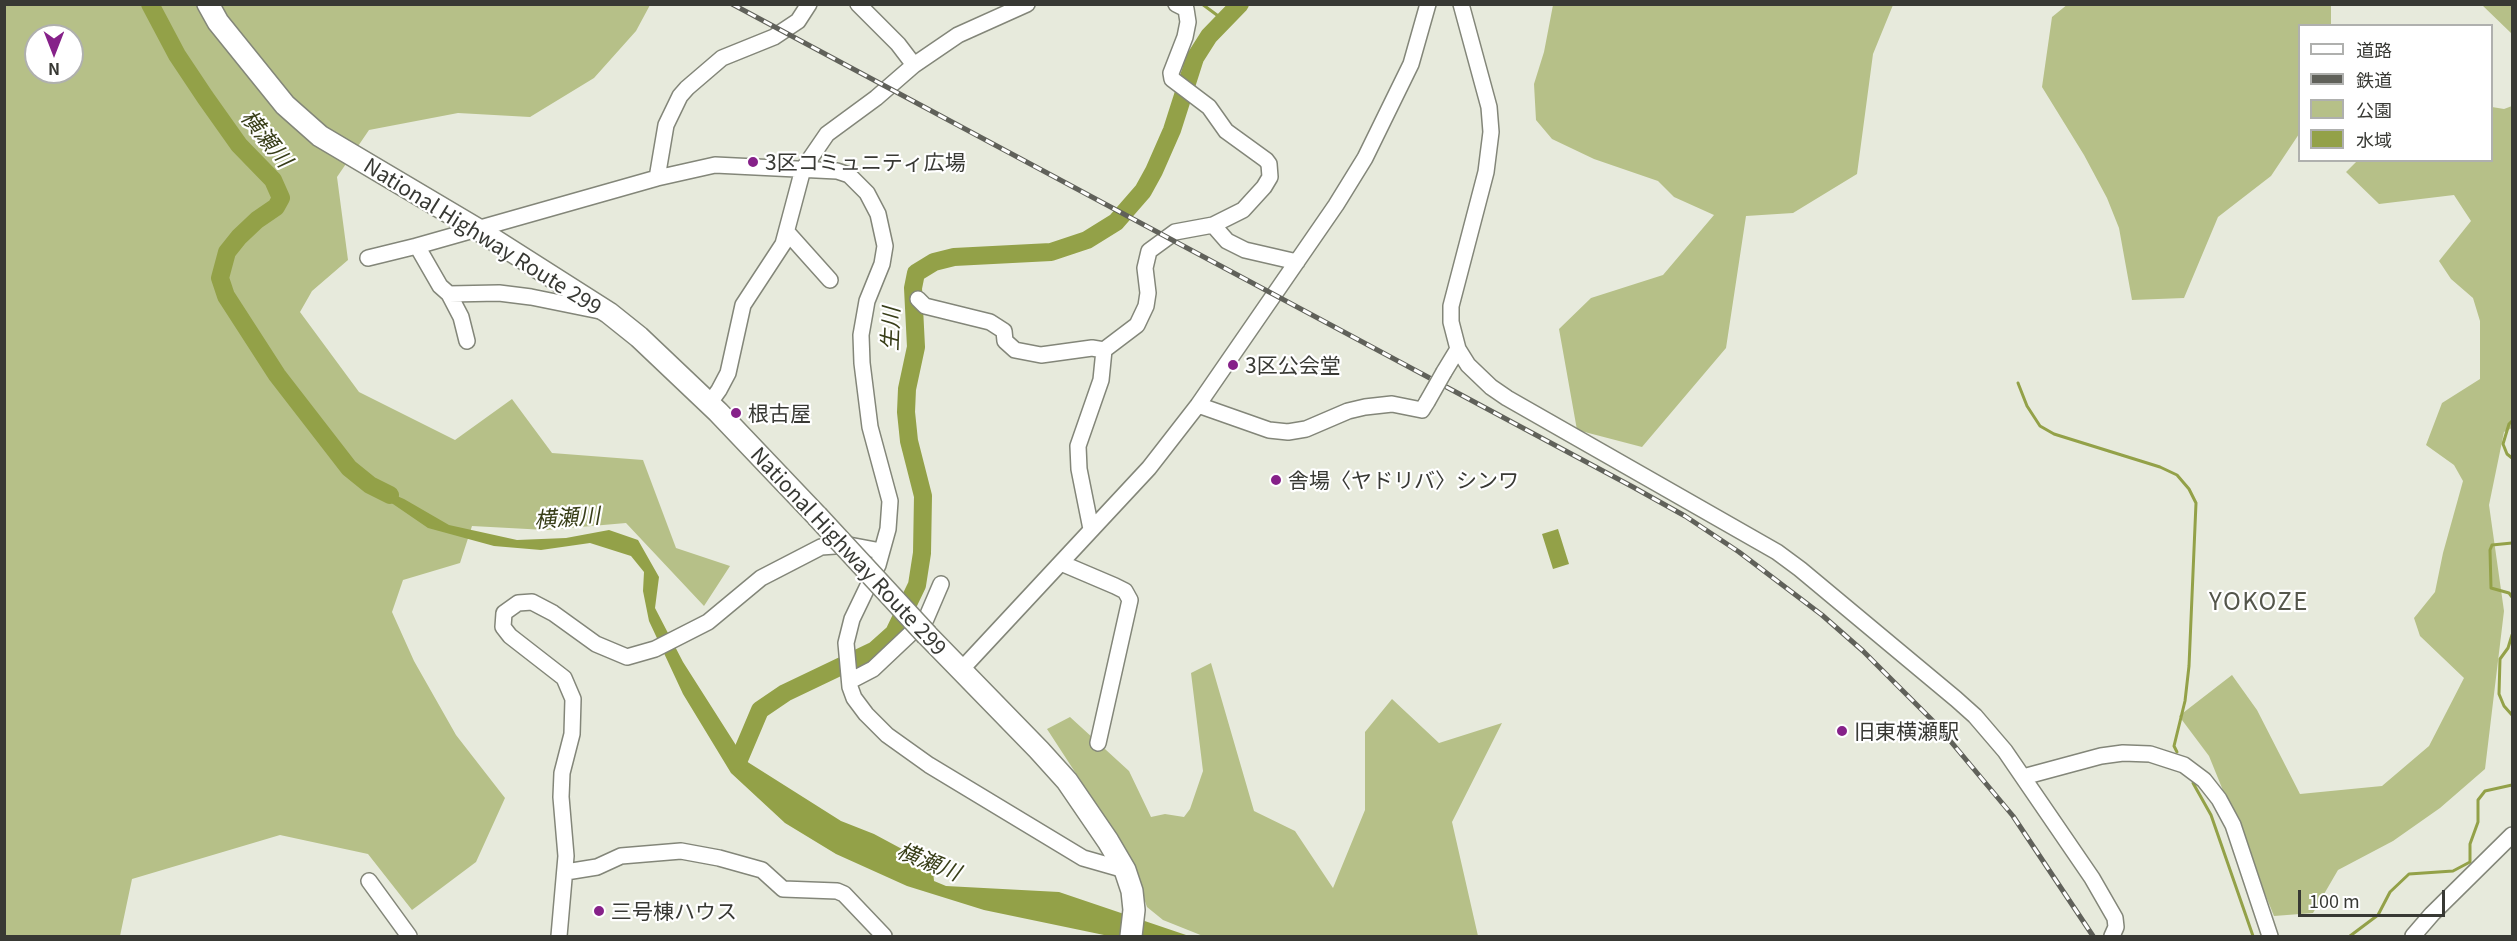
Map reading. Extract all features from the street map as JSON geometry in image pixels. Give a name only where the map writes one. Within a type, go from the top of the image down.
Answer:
[{"type":"highway","name":"National Highway Route 299","points":[[208,4],[218,22],[285,105],[320,136],[477,229],[609,313],[639,337],[709,404],[818,516],[960,671],[1067,781],[1125,870],[1132,891],[1132,926]]},
{"type":"street","points":[[657,178],[666,125],[680,96],[722,58],[774,37],[798,21],[809,4]]},
{"type":"street","points":[[858,4],[898,44],[914,65]]},
{"type":"street","points":[[709,404],[728,373],[743,305],[783,243],[803,169],[827,134],[876,98],[914,65],[958,35],[1027,4]]},
{"type":"street","points":[[1091,530],[1079,469],[1078,446],[1101,380],[1104,350],[1122,335],[1130,332],[1144,314],[1149,293],[1145,268],[1149,251],[1175,232],[1213,225],[1243,210],[1264,187],[1270,171],[1266,160],[1226,131],[1209,107],[1176,83],[1171,73],[1185,37],[1188,22],[1186,9],[1176,4]]},
{"type":"street","points":[[960,671],[1149,468],[1198,405],[1336,205],[1365,158],[1411,63],[1422,32],[1428,4]]},
{"type":"street","points":[[1461,4],[1489,107],[1491,132],[1486,172],[1453,290],[1451,322],[1458,349],[1476,375],[1491,387],[1777,552],[1975,716],[2005,751],[2103,896],[2115,918],[2116,927],[2112,936]]},
{"type":"street","points":[[368,258],[657,178],[716,165],[837,171],[849,174],[867,193],[883,230],[885,246],[882,264],[867,301],[861,334],[870,428],[890,501],[888,529],[878,565],[852,619],[846,643],[854,698],[886,735],[917,757],[1083,858],[1125,870]]},
{"type":"street","points":[[1213,225],[1227,241],[1245,250],[1297,262]]},
{"type":"street","points":[[787,232],[830,280]]},
{"type":"street","points":[[417,246],[440,286],[449,294],[461,317],[467,341]]},
{"type":"street","points":[[449,294],[521,296],[609,313]]},
{"type":"street","points":[[918,299],[925,306],[990,322],[1004,331],[1005,341],[1015,350],[1041,355],[1092,348],[1104,350]]},
{"type":"street","points":[[1198,405],[1269,430],[1288,432],[1306,429],[1348,411],[1365,407],[1392,404],[1422,410],[1458,349]]},
{"type":"street","points":[[559,936],[566,872],[561,797],[562,773],[572,734],[573,699],[564,678],[510,636],[503,627],[504,614],[518,603],[532,602],[553,613],[596,644],[627,657],[655,649],[708,622],[761,578],[821,547],[849,545],[881,551]]},
{"type":"street","points":[[1061,563],[1125,591],[1130,600],[1131,607],[1117,654],[1110,697],[1098,743]]},
{"type":"street","points":[[849,676],[873,669],[926,619],[941,584]]},
{"type":"street","points":[[2023,777],[2101,756],[2123,753],[2150,754],[2184,765],[2204,780],[2233,825],[2270,936]]},
{"type":"street","points":[[2413,936],[2432,914],[2512,836]]},
{"type":"street","points":[[566,872],[597,867],[621,856],[691,852],[762,870],[783,889],[837,891],[844,894],[884,936]]},
{"type":"street","points":[[369,881],[409,936]]},
{"type":"green space","points":[[2068,4],[2331,5],[2331,24],[2298,24],[2298,136],[2271,176],[2218,217],[2184,298],[2132,300],[2119,228],[2107,198],[2084,155],[2042,87],[2052,17]]},
{"type":"green space","points":[[5,5],[650,5],[636,31],[594,78],[530,117],[458,113],[369,130],[337,177],[348,260],[312,291],[300,312],[359,392],[455,440],[512,399],[552,453],[643,460],[676,548],[730,566],[704,606],[626,523],[546,530],[472,526],[460,563],[403,580],[392,612],[414,661],[456,735],[505,798],[476,862],[412,910],[368,854],[280,835],[132,879],[120,936],[5,936]]},
{"type":"green space","points":[[1553,5],[1893,5],[1873,54],[1857,174],[1793,213],[1746,216],[1726,348],[1642,447],[1577,430],[1559,329],[1591,298],[1663,275],[1714,215],[1674,197],[1658,181],[1594,159],[1552,139],[1536,120],[1534,84],[1544,52]]},
{"type":"green space","points":[[2482,5],[2512,5],[2512,36],[2511,33]]},
{"type":"green space","points":[[2512,106],[2512,428],[2504,432],[2489,505],[2504,611],[2485,769],[2440,808],[2393,841],[2338,870],[2313,913],[2274,916],[2209,756],[2179,716],[2232,675],[2257,710],[2300,794],[2382,786],[2429,746],[2464,678],[2420,636],[2414,618],[2435,592],[2463,481],[2454,465],[2426,445],[2442,403],[2480,379],[2480,321],[2473,298],[2451,279],[2439,261],[2471,221],[2454,195],[2379,204],[2346,172],[2356,162],[2493,162],[2493,107],[2504,109]]},
{"type":"green space","points":[[1211,663],[1254,811],[1295,831],[1333,888],[1365,810],[1365,732],[1392,699],[1439,743],[1502,723],[1452,822],[1478,936],[1203,936],[1163,920],[1147,907],[1129,855],[1047,729],[1070,717],[1129,771],[1151,817],[1165,814],[1184,817],[1190,809],[1203,771],[1191,673]]},
{"type":"water","points":[[355,478],[404,499],[449,525],[517,540],[566,538],[609,530],[638,540],[659,577],[655,608],[683,662],[746,761],[841,821],[874,834],[915,856],[933,871],[934,881],[946,886],[1059,892],[1189,936],[1104,935],[984,910],[907,886],[836,854],[785,823],[731,773],[683,694],[649,621],[643,591],[644,572],[631,556],[590,543],[541,550],[494,546],[428,528]]},
{"type":"water","points":[[1558,529],[1569,564],[1553,569],[1542,534]]},
{"type":"waterway","name":"横瀬川","points":[[150,4],[177,55],[205,97],[239,145],[273,180],[281,198],[276,207],[257,220],[227,252],[220,278],[226,296],[277,375],[349,468],[370,485],[390,495]]},
{"type":"waterway","points":[[1202,4],[1225,21]]},
{"type":"waterway","name":"生川","points":[[738,762],[760,710],[785,693],[875,650],[894,633],[917,585],[922,553],[923,496],[909,441],[906,412],[907,389],[916,347],[913,288],[916,273],[934,262],[954,257],[1051,252],[1087,240],[1116,222],[1143,191],[1154,171],[1172,130],[1195,58],[1209,36],[1240,4]]},
{"type":"waterway","points":[[2018,383],[2027,406],[2040,426],[2054,434],[2160,467],[2177,475],[2189,489],[2196,503],[2189,666],[2185,701],[2174,746],[2177,752]]},
{"type":"waterway","points":[[2512,421],[2503,444],[2507,454],[2512,458]]},
{"type":"waterway","points":[[2512,543],[2492,545],[2490,550],[2491,588],[2509,593],[2512,597]]},
{"type":"waterway","points":[[2512,635],[2508,648],[2500,659],[2499,694],[2504,706],[2512,715]]},
{"type":"waterway","points":[[2193,783],[2211,815],[2253,936]]},
{"type":"waterway","points":[[2350,936],[2378,915],[2390,892],[2409,874],[2453,871],[2470,862],[2470,844],[2478,822],[2478,800],[2485,791],[2512,785]]},
{"type":"railway","points":[[732,4],[1633,487],[1685,516],[1739,552],[1822,615],[1863,651],[1937,725],[2013,816],[2093,936]]},
{"type":"place","name":"3区コミュニティ広場","points":[[753,162]]},
{"type":"place","name":"3区公会堂","points":[[1233,365]]},
{"type":"place","name":"根古屋","points":[[736,413]]},
{"type":"place","name":"舎場〈ヤドリバ〉シンワ","points":[[1276,480]]},
{"type":"place","name":"旧東横瀬駅","points":[[1842,731]]},
{"type":"place","name":"三号棟ハウス","points":[[599,911]]},
{"type":"district","name":"YOKOZE","points":[[2259,601]]}]
